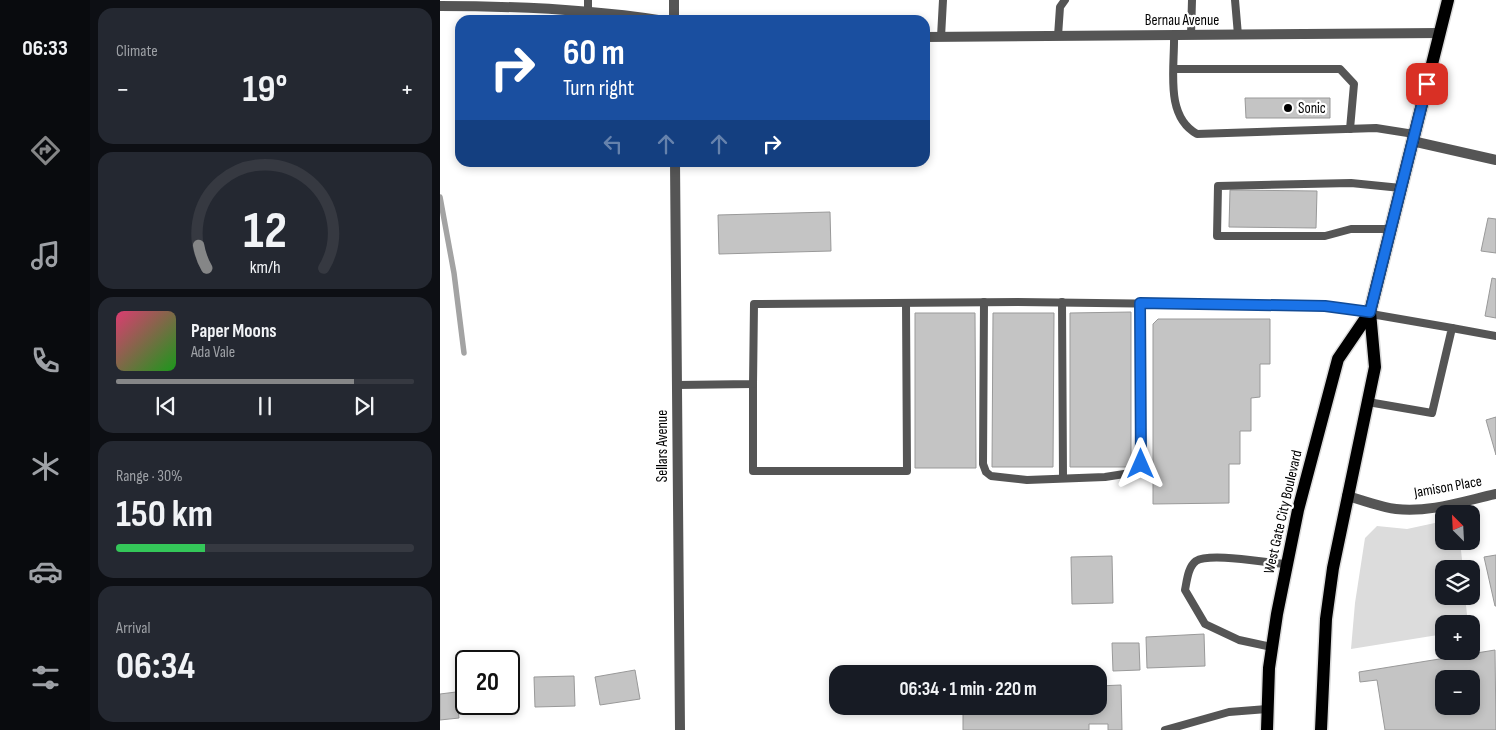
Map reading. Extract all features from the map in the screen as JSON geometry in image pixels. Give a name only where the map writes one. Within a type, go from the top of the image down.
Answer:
[{"type":"main road","name":"West Gate City Boulevard","points":[[1267,730],[1272,647],[1286,564],[1338,359],[1370,312],[1448,0]]},
{"type":"main road","name":"West Gate City Boulevard","points":[[1320,730],[1326,619],[1333,568],[1376,367],[1370,312]]},
{"type":"street","points":[[674,0],[674,15]]},
{"type":"street","points":[[440,6],[461,3],[614,15]]},
{"type":"street","name":"Bernau Avenue","points":[[930,37],[1440,33]]},
{"type":"street","points":[[1413,138],[1496,160]]},
{"type":"street","name":"Sellars Avenue","points":[[675,167],[680,730]]},
{"type":"street","name":"Jamison Place","points":[[1347,496],[1386,507],[1407,510],[1425,509],[1496,494]]},
{"type":"lane","points":[[588,0],[588,12]]},
{"type":"lane","points":[[941,37],[943,0]]},
{"type":"lane","points":[[1058,36],[1060,7],[1065,0]]},
{"type":"lane","points":[[1191,35],[1192,0]]},
{"type":"lane","points":[[1235,0],[1238,35]]},
{"type":"lane","points":[[1174,35],[1175,104],[1186,128],[1197,134],[1376,128],[1413,138]]},
{"type":"lane","points":[[1175,69],[1340,70],[1354,84],[1350,129]]},
{"type":"lane","points":[[1391,229],[1351,229],[1325,236],[1217,236],[1218,186],[1351,183],[1401,188]]},
{"type":"lane","points":[[984,302],[983,464],[986,472],[991,476],[1027,480],[1105,478],[1137,472],[1141,464],[1140,303]]},
{"type":"lane","points":[[906,303],[907,471],[753,471],[754,304],[984,302],[1062,302],[1325,306],[1370,312],[1496,336]]},
{"type":"lane","points":[[1062,302],[1063,478]]},
{"type":"lane","points":[[1368,402],[1432,413],[1452,328]]},
{"type":"lane","points":[[677,385],[753,384]]},
{"type":"lane","points":[[1272,647],[1239,640],[1205,624],[1185,590],[1190,569],[1197,561],[1210,557],[1286,564]]},
{"type":"lane","points":[[1165,730],[1229,712],[1267,709]]},
{"type":"shaded area","points":[[1435,523],[1435,550],[1461,550],[1462,560],[1435,560],[1435,605],[1466,605],[1467,615],[1435,615],[1435,635],[1351,649],[1355,603],[1365,538],[1377,526],[1407,529]]},
{"type":"building","name":"Sonic","points":[[1245,98],[1330,98],[1330,118],[1246,118]]},
{"type":"building","points":[[1230,190],[1317,191],[1316,228],[1229,227]]},
{"type":"building","points":[[830,212],[831,251],[719,254],[718,215]]},
{"type":"building","points":[[1488,218],[1496,219],[1496,253],[1481,251]]},
{"type":"building","points":[[1492,278],[1496,279],[1496,318],[1485,316]]},
{"type":"building","points":[[1131,312],[1131,467],[1070,467],[1070,313]]},
{"type":"building","points":[[915,313],[975,313],[976,468],[915,468]]},
{"type":"building","points":[[993,313],[1054,313],[1053,467],[992,467]]},
{"type":"building","points":[[1158,319],[1270,319],[1270,364],[1260,364],[1260,397],[1251,398],[1251,431],[1240,431],[1240,464],[1229,464],[1229,503],[1153,504],[1153,324]]},
{"type":"building","points":[[1496,417],[1496,455],[1486,420]]},
{"type":"building","points":[[1496,555],[1496,606],[1495,606],[1484,557]]},
{"type":"building","points":[[1112,556],[1113,603],[1072,604],[1071,557]]},
{"type":"building","points":[[1204,634],[1205,666],[1147,668],[1146,637]]},
{"type":"building","points":[[1112,643],[1139,643],[1140,670],[1113,671]]},
{"type":"building","points":[[1495,650],[1496,730],[1385,730],[1377,680],[1360,682],[1359,672],[1435,660],[1480,660],[1480,652]]},
{"type":"building","points":[[635,670],[640,699],[600,705],[595,677]]},
{"type":"building","points":[[574,676],[575,706],[535,707],[534,677]]},
{"type":"building","points":[[1121,685],[1122,730],[1108,730],[1108,724],[1089,724],[1089,730],[963,730],[963,715],[1107,715],[1107,686]]},
{"type":"building","points":[[455,692],[455,715],[459,715],[459,718],[440,720],[440,694]]},
{"type":"waterway","points":[[440,197],[454,273],[464,353]]},
{"type":"place","name":"Sonic","points":[[1288,108]]},
{"type":"route","points":[[1141,464],[1140,303],[1325,306],[1370,312],[1427,84]]}]
